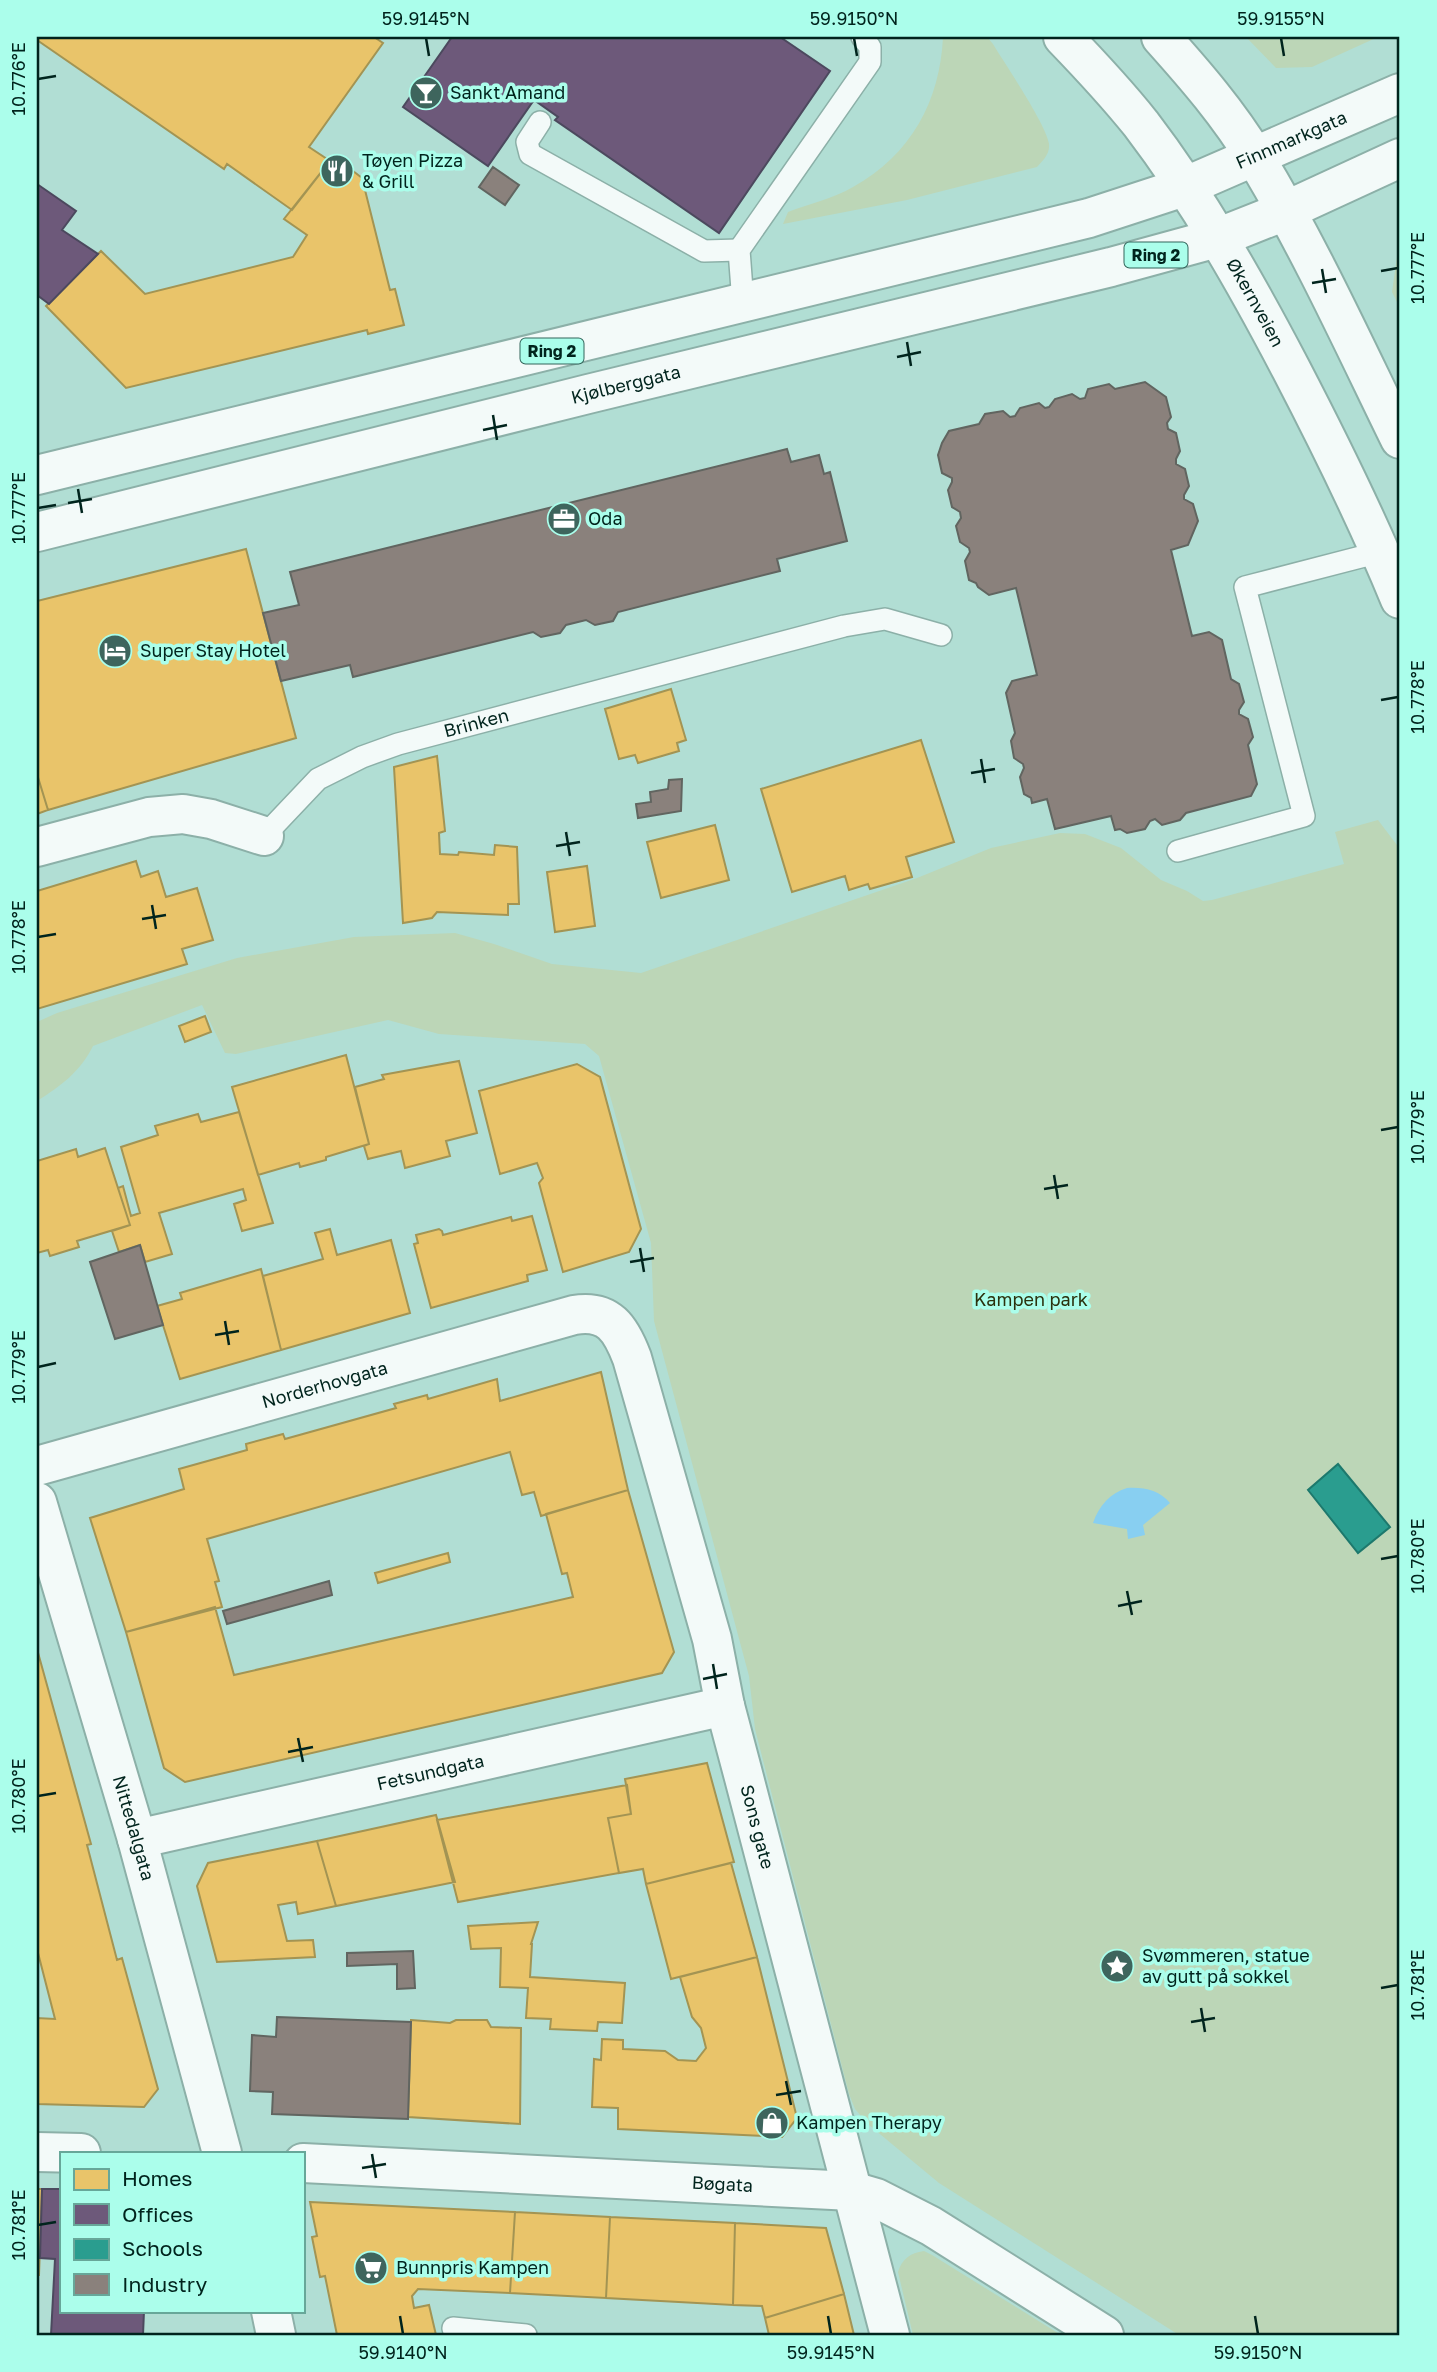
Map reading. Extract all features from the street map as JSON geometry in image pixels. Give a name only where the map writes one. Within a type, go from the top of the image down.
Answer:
[{"type":"street","name":"Økernveien","points":[[1063,37],[1141,124],[1217,237],[1266,322],[1350,485],[1400,599]]},
{"type":"street","points":[[1161,37],[1207,90],[1255,157],[1400,439]]},
{"type":"street","name":"Finnmarkgata","points":[[1184,187],[1400,93]]},
{"type":"street","name":"Ring 2","points":[[1217,237],[1285,211],[1400,158]]},
{"type":"street","name":"Ring 2","points":[[37,475],[1089,218],[1184,187]]},
{"type":"street","name":"Kjølberggata","points":[[37,532],[1111,267],[1217,237]]},
{"type":"street","name":"Brinken","points":[[37,846],[149,817],[183,814],[211,819],[264,836]]},
{"type":"street","name":"Norderhovgata","points":[[37,1466],[573,1315],[596,1314],[612,1322]]},
{"type":"street","name":"Sons gate","points":[[612,1322],[625,1339],[632,1358],[712,1639],[725,1706],[890,2335]]},
{"type":"street","name":"Nittedalgata","points":[[37,1502],[137,1839],[222,2152]]},
{"type":"street","name":"Fetsundgata","points":[[137,1839],[725,1706]]},
{"type":"street","points":[[37,2151],[60,2152]]},
{"type":"street","name":"Bøgata","points":[[304,2163],[852,2191],[876,2197],[931,2226],[1104,2335]]},
{"type":"street","points":[[271,2312],[276,2335]]},
{"type":"lane","points":[[743,303],[739,250],[870,62],[870,47],[862,37]]},
{"type":"lane","points":[[540,122],[527,142],[530,154],[704,251],[739,250]]},
{"type":"lane","points":[[1178,851],[1304,816],[1245,587],[1380,552]]},
{"type":"lane","name":"Brinken","points":[[264,836],[318,779],[362,757],[398,744],[844,626],[885,619],[941,635]]},
{"type":"lane","points":[[454,2335],[453,2328],[526,2335]]},
{"type":"green space","points":[[943,37],[987,37],[993,44],[1046,135],[1049,148],[1042,162],[1037,167],[907,200],[783,224],[788,212],[838,194],[873,174],[906,142],[919,124],[936,83]]},
{"type":"green space","points":[[1246,37],[1378,37],[1312,67],[1276,68]]},
{"type":"green space","points":[[1400,236],[1400,308],[1392,292]]},
{"type":"green space","name":"Kampen park","points":[[1378,820],[1400,849],[1400,2335],[1179,2335],[939,2183],[869,2125],[855,2109],[755,1729],[749,1676],[654,1321],[651,1243],[599,1056],[585,1044],[439,1034],[388,1020],[236,1054],[225,1053],[202,1005],[93,1046],[69,1078],[37,1101],[37,1022],[57,1013],[237,958],[354,937],[455,933],[552,964],[641,973],[917,878],[991,848],[1060,833],[1085,834],[1121,848],[1161,880],[1203,901],[1212,900],[1344,864],[1335,832]]},
{"type":"green space","points":[[924,2251],[1061,2335],[913,2335],[898,2272],[907,2257]]},
{"type":"water","points":[[1127,1488],[1151,1490],[1170,1503],[1143,1525],[1145,1535],[1128,1539],[1127,1529],[1093,1523],[1106,1501]]},
{"type":"building: Homes","points":[[37,37],[374,37],[383,43],[309,147],[330,161],[292,210],[227,164],[224,169],[37,40]]},
{"type":"building: Homes","points":[[334,156],[362,178],[390,290],[395,289],[404,325],[368,334],[367,330],[126,388],[46,306],[101,251],[145,294],[293,257],[307,235],[284,219]]},
{"type":"building: Homes","points":[[246,549],[296,738],[48,810],[37,774],[37,601]]},
{"type":"building: Homes","points":[[671,689],[686,740],[677,743],[679,751],[638,763],[635,755],[619,759],[605,709]]},
{"type":"building: Homes","points":[[921,740],[954,842],[906,857],[912,877],[870,889],[868,884],[849,890],[845,876],[792,892],[761,789]]},
{"type":"building: Homes","points":[[437,756],[445,831],[439,833],[440,854],[458,855],[459,852],[494,855],[495,845],[517,847],[519,904],[508,904],[508,915],[437,912],[432,918],[403,923],[394,767]]},
{"type":"building: Homes","points":[[37,774],[48,810],[37,814]]},
{"type":"building: Homes","points":[[715,825],[729,880],[661,898],[647,842]]},
{"type":"building: Homes","points":[[136,861],[141,877],[158,871],[166,897],[197,888],[213,940],[182,949],[187,964],[37,1009],[37,891]]},
{"type":"building: Homes","points":[[587,866],[595,926],[555,932],[547,872]]},
{"type":"building: Homes","points":[[205,1016],[211,1032],[185,1042],[179,1026]]},
{"type":"building: Homes","points":[[346,1055],[369,1144],[326,1157],[326,1160],[300,1167],[299,1163],[258,1175],[232,1087]]},
{"type":"building: Homes","points":[[459,1061],[477,1133],[446,1141],[450,1156],[405,1168],[401,1151],[368,1159],[364,1146],[369,1144],[355,1087],[384,1079],[382,1075]]},
{"type":"building: Homes","points":[[577,1064],[600,1077],[641,1229],[629,1252],[563,1272],[539,1183],[543,1178],[537,1163],[500,1174],[479,1091]]},
{"type":"building: Homes","points":[[239,1112],[273,1223],[242,1231],[234,1204],[246,1200],[243,1189],[159,1213],[172,1254],[145,1262],[140,1245],[119,1252],[112,1231],[130,1225],[118,1188],[123,1186],[131,1216],[140,1213],[121,1147],[158,1135],[155,1126],[198,1114],[201,1122]]},
{"type":"building: Homes","points":[[105,1148],[130,1225],[77,1241],[79,1247],[50,1256],[48,1250],[37,1253],[37,1161],[76,1149],[78,1157]]},
{"type":"building: Homes","points":[[532,1216],[547,1270],[527,1275],[528,1281],[431,1308],[414,1244],[418,1243],[416,1235],[439,1229],[443,1235],[511,1217],[512,1221]]},
{"type":"building: Homes","points":[[330,1229],[337,1255],[391,1240],[410,1313],[281,1350],[263,1276],[323,1259],[315,1233]]},
{"type":"building: Homes","points":[[261,1269],[281,1350],[180,1379],[157,1306],[182,1299],[180,1293]]},
{"type":"building: Homes","points":[[601,1372],[628,1490],[541,1516],[534,1492],[522,1495],[510,1452],[207,1539],[219,1581],[215,1582],[222,1607],[126,1632],[90,1518],[184,1489],[179,1469],[247,1450],[246,1444],[283,1434],[285,1439],[396,1408],[394,1404],[427,1395],[428,1399],[497,1379],[500,1401]]},
{"type":"building: Homes","points":[[628,1490],[674,1652],[662,1673],[185,1782],[164,1768],[126,1632],[215,1607],[234,1675],[573,1597],[567,1573],[562,1574],[546,1514]]},
{"type":"building: Homes","points":[[448,1553],[450,1562],[378,1583],[375,1573]]},
{"type":"building: Homes","points":[[37,1649],[91,1844],[87,1845],[117,1960],[122,1958],[158,2089],[144,2107],[37,2104],[37,2018],[55,2019],[37,1949]]},
{"type":"building: Homes","points":[[707,1763],[734,1862],[646,1884],[643,1869],[619,1873],[608,1818],[631,1814],[625,1779]]},
{"type":"building: Homes","points":[[627,1785],[631,1814],[608,1818],[619,1873],[458,1902],[437,1820]]},
{"type":"building: Homes","points":[[436,1815],[455,1882],[336,1906],[317,1841]]},
{"type":"building: Homes","points":[[317,1841],[336,1906],[298,1914],[296,1902],[278,1905],[287,1941],[313,1940],[315,1957],[217,1962],[197,1886],[208,1863]]},
{"type":"building: Homes","points":[[731,1863],[757,1957],[671,1979],[646,1884]]},
{"type":"building: Homes","points":[[538,1922],[531,1944],[530,1977],[625,1983],[622,2023],[598,2022],[597,2031],[550,2029],[551,2019],[526,2018],[528,1988],[500,1987],[501,1948],[471,1949],[468,1926]]},
{"type":"building: Homes","points":[[757,1957],[797,2118],[782,2137],[618,2129],[618,2108],[592,2107],[594,2059],[601,2060],[602,2039],[623,2040],[623,2049],[665,2051],[678,2060],[696,2061],[706,2048],[701,2028],[692,2017],[680,1977]]},
{"type":"building: Homes","points":[[411,2020],[450,2023],[456,2020],[487,2020],[491,2027],[521,2028],[520,2124],[408,2117]]},
{"type":"building: Homes","points":[[37,2189],[42,2189],[39,2275],[37,2275]]},
{"type":"building: Homes","points":[[310,2202],[515,2212],[510,2293],[418,2289],[412,2296],[414,2308],[429,2305],[436,2335],[337,2335],[325,2276],[320,2277],[312,2237],[317,2236]]},
{"type":"building: Homes","points":[[515,2212],[610,2217],[606,2298],[510,2293]]},
{"type":"building: Homes","points":[[610,2217],[735,2223],[733,2305],[606,2298]]},
{"type":"building: Homes","points":[[735,2223],[826,2228],[844,2294],[765,2318],[762,2306],[733,2305]]},
{"type":"building: Homes","points":[[844,2294],[854,2335],[769,2335],[765,2318]]},
{"type":"building: Offices","points":[[452,37],[780,37],[830,71],[719,233],[555,120],[558,117],[534,100],[488,166],[403,107]]},
{"type":"building: Offices","points":[[37,184],[76,211],[62,230],[98,254],[49,304],[37,295]]},
{"type":"building: Offices","points":[[42,2189],[60,2189],[60,2312],[144,2312],[143,2335],[51,2335],[55,2259],[40,2258]]},
{"type":"building: Schools","points":[[1338,1464],[1390,1527],[1358,1553],[1308,1490]]},
{"type":"building: Industry","points":[[493,167],[519,185],[505,205],[479,187]]},
{"type":"building: Industry","points":[[1145,382],[1166,397],[1171,417],[1167,423],[1168,429],[1176,433],[1180,451],[1176,464],[1185,469],[1189,486],[1184,499],[1193,504],[1198,521],[1188,545],[1171,550],[1192,636],[1209,632],[1222,640],[1231,679],[1239,684],[1244,702],[1239,714],[1248,719],[1253,737],[1248,745],[1257,784],[1251,796],[1186,813],[1180,820],[1162,825],[1155,819],[1150,821],[1145,829],[1127,833],[1120,829],[1115,830],[1111,816],[1055,829],[1047,799],[1032,803],[1031,798],[1024,794],[1020,777],[1024,768],[1023,764],[1014,758],[1011,741],[1015,733],[1006,693],[1012,681],[1037,675],[1016,588],[989,595],[969,580],[965,561],[970,552],[969,548],[960,542],[956,526],[961,518],[960,512],[952,507],[948,490],[952,478],[942,473],[938,455],[949,431],[979,424],[985,414],[1003,411],[1010,417],[1015,416],[1020,408],[1039,403],[1045,408],[1049,407],[1055,399],[1072,394],[1080,399],[1085,398],[1088,389],[1109,384],[1115,389]]},
{"type":"building: Industry","points":[[787,449],[791,462],[819,455],[824,474],[830,472],[847,541],[777,559],[780,571],[618,612],[613,621],[595,625],[586,620],[566,625],[560,633],[541,637],[533,632],[353,677],[350,665],[281,681],[263,613],[299,605],[290,572]]},
{"type":"building: Industry","points":[[682,779],[681,811],[638,818],[636,804],[651,802],[650,792],[668,789],[669,780]]},
{"type":"building: Industry","points":[[140,1245],[163,1325],[115,1339],[90,1262]]},
{"type":"building: Industry","points":[[329,1581],[332,1595],[227,1624],[223,1611]]},
{"type":"building: Industry","points":[[413,1951],[415,1988],[397,1989],[397,1964],[347,1966],[347,1953]]},
{"type":"building: Industry","points":[[277,2017],[411,2022],[408,2119],[272,2114],[273,2092],[250,2091],[252,2035],[276,2037]]},
{"type":"place","name":"Sankt Amand","points":[[426,93]]},
{"type":"place","name":"Tøyen Pizza & Grill","points":[[337,171]]},
{"type":"place","name":"Oda","points":[[564,519]]},
{"type":"place","name":"Super Stay Hotel","points":[[115,651]]},
{"type":"place","name":"Svømmeren, statue av gutt på sokkel","points":[[1117,1966]]},
{"type":"place","name":"Kampen Therapy","points":[[772,2123]]},
{"type":"place","name":"Bunnpris Kampen","points":[[371,2268]]}]
